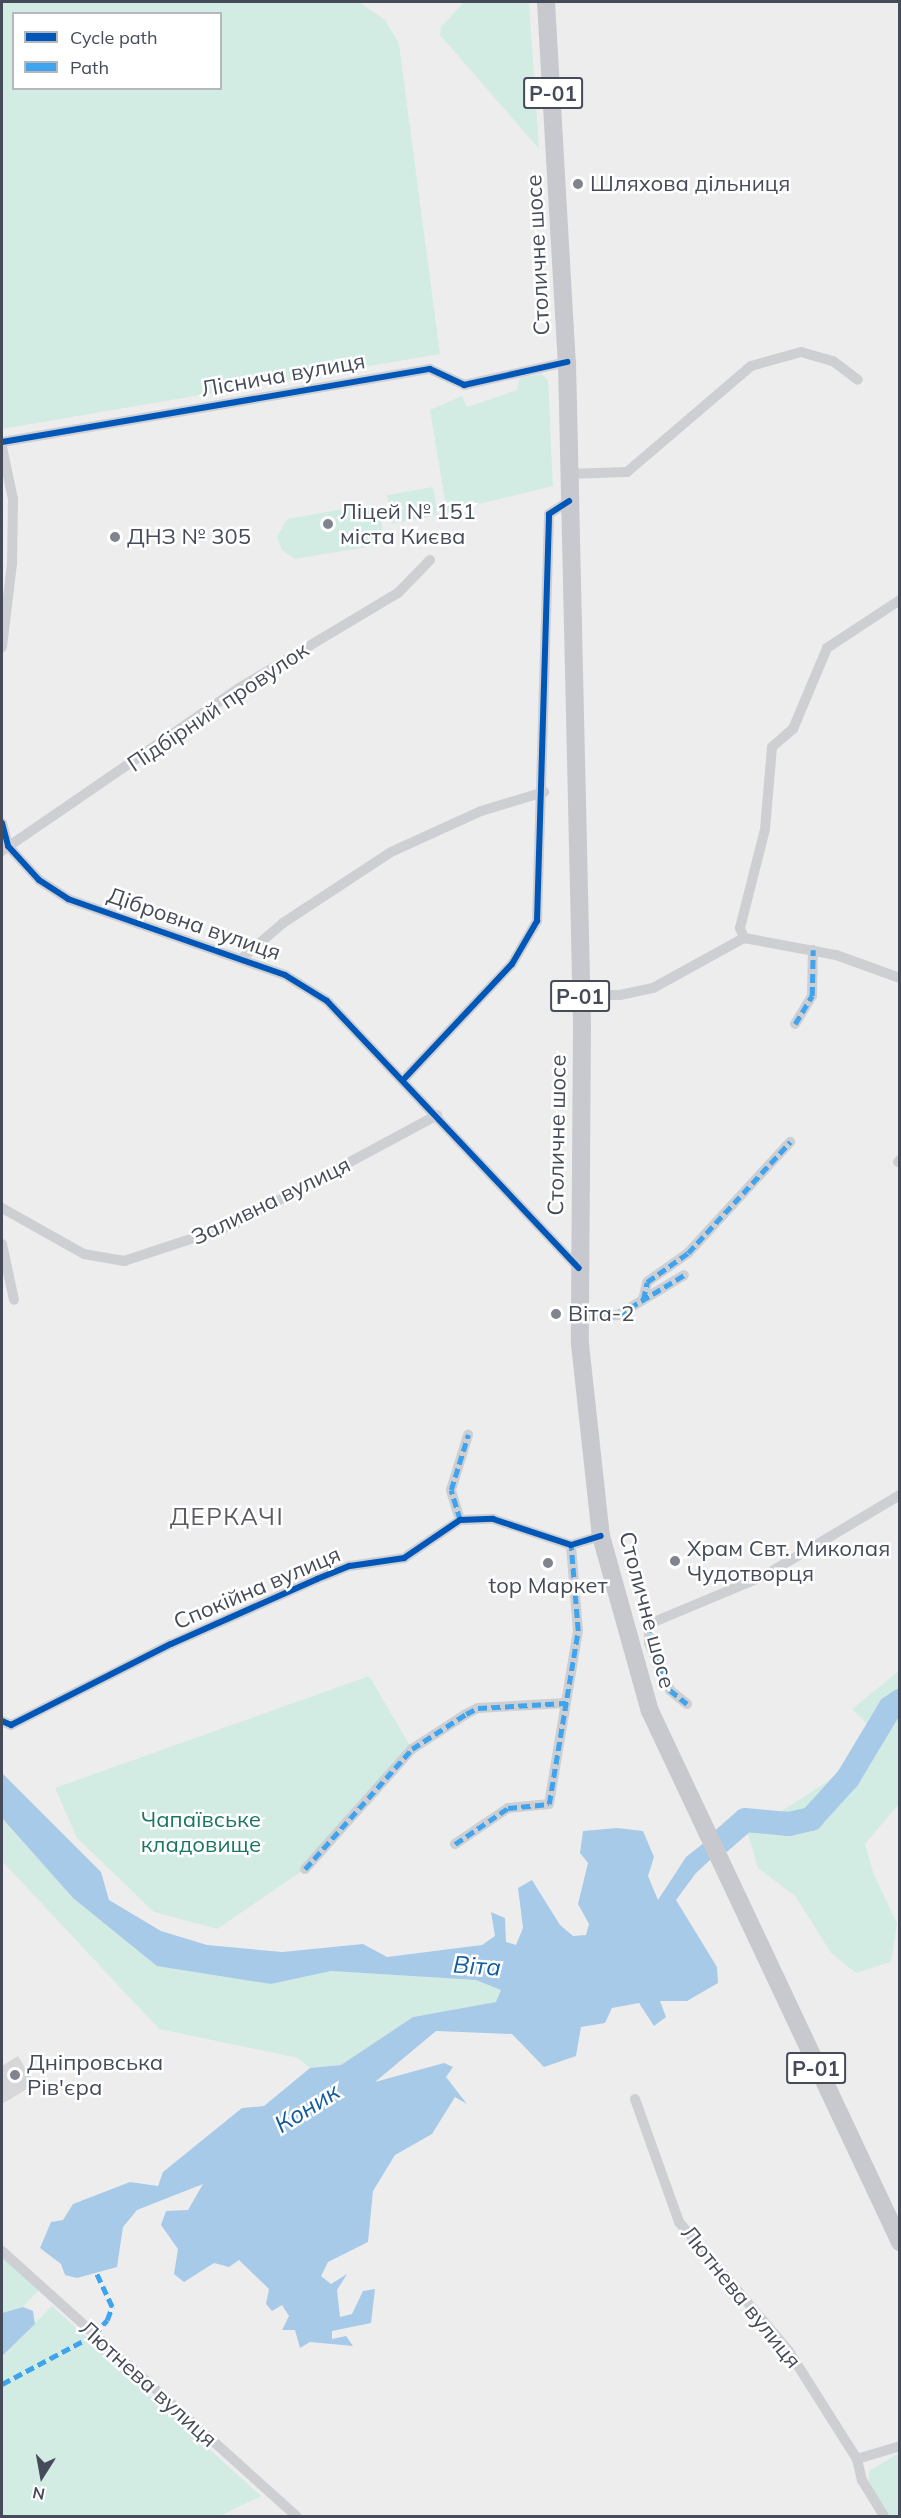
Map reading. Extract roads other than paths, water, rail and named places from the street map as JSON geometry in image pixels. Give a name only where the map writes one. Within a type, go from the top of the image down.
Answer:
[{"type":"main road","name":"Столичне шосе","points":[[546,2],[567,362],[580,995],[580,1317],[584,1412],[601,1536],[628,1648],[685,1792],[900,2242]]},
{"type":"street","points":[[568,474],[627,472],[751,366],[801,352],[833,361],[858,380]]},
{"type":"street","name":"Ліснича вулиця","points":[[2,445],[429,369],[464,385],[567,362]]},
{"type":"street","points":[[2,445],[13,499],[2,647]]},
{"type":"street","points":[[403,1080],[512,964],[537,921],[544,792],[549,514],[569,501]]},
{"type":"street","name":"Підбірний провулок","points":[[5,849],[239,688],[398,592],[430,560]]},
{"type":"street","points":[[744,938],[740,928],[765,829],[772,747],[793,729],[827,648],[900,600]]},
{"type":"street","points":[[241,959],[283,923],[391,852],[481,811],[544,792]]},
{"type":"street","name":"Дібровна вулиця","points":[[2,823],[5,849],[39,880],[68,899],[285,975],[327,1001],[579,1268]]},
{"type":"street","points":[[580,995],[621,995],[653,988],[744,938],[813,950],[900,978]]},
{"type":"street","points":[[795,1024],[812,996],[813,950]]},
{"type":"street","name":"Заливна вулиця","points":[[2,1209],[84,1254],[124,1260],[233,1225],[437,1115]]},
{"type":"street","points":[[643,1300],[647,1282],[688,1253],[790,1142]]},
{"type":"street","points":[[2,1244],[14,1300]]},
{"type":"street","points":[[580,1317],[618,1315],[684,1275]]},
{"type":"street","points":[[468,1435],[451,1490],[460,1520],[493,1519],[572,1545],[601,1536]]},
{"type":"street","points":[[687,1704],[670,1690],[650,1643],[649,1624],[764,1576],[900,1495]]},
{"type":"street","name":"Спокійна вулиця","points":[[2,1721],[11,1725],[171,1644],[317,1579],[350,1566],[405,1558],[460,1520]]},
{"type":"street","points":[[455,1844],[508,1808],[549,1803],[578,1631],[572,1545]]},
{"type":"street","points":[[305,1869],[412,1749],[466,1714],[478,1708],[566,1703]]},
{"type":"street","name":"Лютнева вулиця","points":[[635,2099],[679,2222],[788,2350],[857,2459],[862,2480],[884,2517]]},
{"type":"street","name":"Лютнева вулиця","points":[[2,2251],[296,2517]]},
{"type":"street","points":[[857,2459],[900,2446]]},
{"type":"water","name":"Коник","points":[[2,1773],[101,1872],[109,1900],[161,1931],[207,1945],[282,1952],[363,1944],[387,1957],[482,1945],[495,1936],[491,1912],[505,1918],[506,1942],[516,1945],[523,1928],[518,1888],[532,1880],[560,1925],[573,1936],[586,1935],[589,1924],[578,1904],[588,1863],[580,1853],[583,1831],[617,1828],[643,1831],[654,1857],[648,1876],[658,1900],[686,1857],[742,1813],[745,1828],[696,1873],[676,1900],[717,1967],[718,1983],[687,2001],[660,2001],[666,2017],[654,2026],[639,2003],[612,2008],[605,2023],[581,2027],[576,2056],[544,2067],[512,2034],[436,2031],[375,2082],[444,2063],[453,2067],[446,2077],[467,2104],[455,2097],[432,2134],[395,2155],[373,2191],[368,2242],[328,2262],[321,2276],[331,2284],[347,2274],[337,2290],[340,2317],[352,2314],[363,2291],[375,2289],[371,2323],[332,2331],[332,2339],[346,2336],[353,2346],[310,2342],[300,2348],[295,2330],[282,2330],[289,2316],[282,2305],[272,2311],[266,2304],[269,2289],[239,2260],[229,2267],[214,2263],[184,2282],[174,2274],[178,2249],[161,2225],[166,2211],[188,2210],[203,2184],[137,2210],[123,2227],[117,2267],[77,2278],[65,2275],[61,2264],[40,2248],[51,2222],[63,2220],[73,2204],[130,2182],[158,2186],[163,2172],[242,2108],[264,2106],[310,2068],[341,2065],[413,2017],[496,2002],[501,1990],[476,1980],[331,1971],[271,1984],[157,1966],[73,1898],[2,1818]]},
{"type":"water","points":[[23,2307],[33,2311],[35,2324],[2,2356],[2,2313]]},
{"type":"waterway","name":"Віта","points":[[720,1842],[745,1820],[789,1824],[811,1819],[848,1778],[890,1708],[900,1701]]},
{"type":"place","name":"Шляхова дільниця","points":[[578,184]]},
{"type":"place","name":"Ліцей № 151 міста Києва","points":[[328,524]]},
{"type":"place","name":"ДНЗ № 305","points":[[115,537]]},
{"type":"place","name":"Віта-2","points":[[556,1314]]},
{"type":"place","name":"Храм Свт. Миколая Чудотворця","points":[[675,1561]]},
{"type":"place","name":"top Маркет","points":[[548,1563]]},
{"type":"place","name":"Дніпровська Рів'єра","points":[[15,2075]]},
{"type":"district","name":"ДЕРКАЧІ","points":[[227,1517]]},
{"type":"park label","name":"Чапаївське кладовище","points":[[201,1832]]}]
